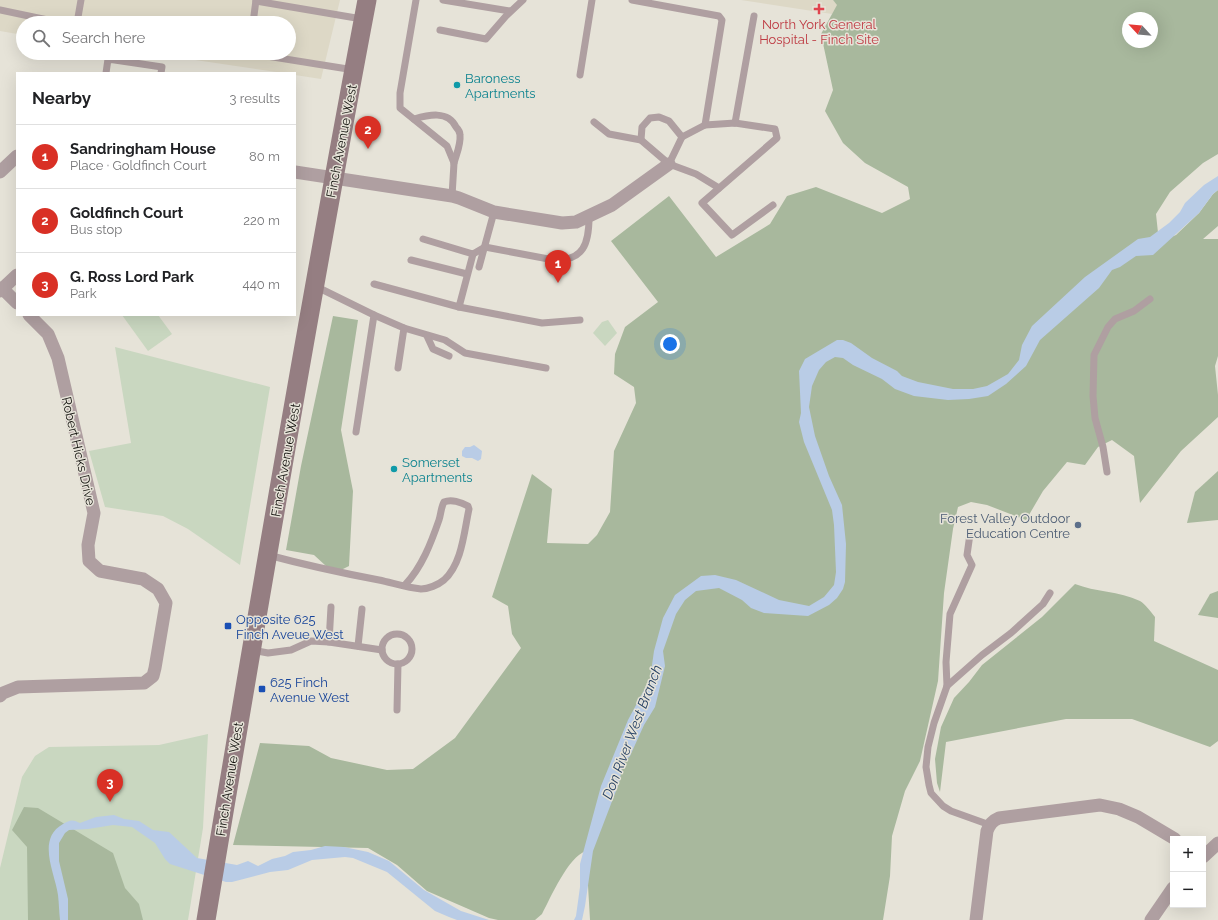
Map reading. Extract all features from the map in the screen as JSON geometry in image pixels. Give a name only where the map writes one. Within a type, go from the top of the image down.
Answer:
[{"type":"main road","name":"Finch Avenue West","points":[[206,920],[333,178],[367,0]]},
{"type":"street","points":[[0,172],[16,157]]},
{"type":"street","points":[[296,172],[452,196],[494,212],[562,223],[576,222],[612,205],[669,164]]},
{"type":"street","points":[[16,276],[1,289],[16,302]]},
{"type":"street","name":"Robert Hicks Drive","points":[[0,696],[3,693],[18,687],[144,683],[153,676],[166,603],[158,589],[143,579],[100,571],[89,561],[88,545],[94,513],[58,358],[48,334],[30,316]]},
{"type":"street","points":[[976,920],[987,831],[993,821],[999,818],[1100,805],[1119,809],[1138,817],[1170,836]]},
{"type":"street","points":[[1206,854],[1218,843]]},
{"type":"street","points":[[1151,920],[1170,892]]},
{"type":"lane","points":[[78,16],[81,0]]},
{"type":"lane","points":[[254,16],[256,0],[364,20]]},
{"type":"lane","points":[[416,0],[400,93],[400,108],[447,146],[454,164]]},
{"type":"lane","points":[[443,0],[510,11]]},
{"type":"lane","points":[[440,30],[486,39],[510,11],[523,0]]},
{"type":"lane","points":[[580,75],[592,0]]},
{"type":"lane","points":[[632,0],[719,16],[722,20],[705,125]]},
{"type":"lane","points":[[0,10],[29,16]]},
{"type":"lane","points":[[735,123],[754,16]]},
{"type":"lane","points":[[106,72],[108,60]]},
{"type":"lane","points":[[115,60],[162,67],[161,72]]},
{"type":"lane","points":[[292,60],[354,70]]},
{"type":"lane","points":[[414,119],[432,114],[447,117],[454,122],[460,135],[459,146],[454,164],[452,196]]},
{"type":"lane","points":[[640,140],[642,127],[650,118],[659,117],[669,121],[682,138]]},
{"type":"lane","points":[[594,122],[609,134],[640,140],[669,164],[696,174],[719,188]]},
{"type":"lane","points":[[669,164],[682,138],[705,125],[735,123],[775,128],[777,138],[702,203],[732,235],[773,205]]},
{"type":"lane","points":[[480,267],[494,212]]},
{"type":"lane","points":[[423,239],[473,254],[486,247],[554,260],[566,260],[579,253],[586,245],[589,233],[589,217]]},
{"type":"lane","points":[[459,307],[473,254]]},
{"type":"lane","points":[[411,260],[467,274]]},
{"type":"lane","points":[[374,284],[459,307],[542,323],[580,320]]},
{"type":"lane","points":[[315,286],[404,328],[427,336],[446,340],[465,353],[546,368]]},
{"type":"lane","points":[[1107,472],[1103,447],[1095,418],[1093,396],[1094,355],[1108,327],[1115,319],[1134,312],[1150,299]]},
{"type":"lane","points":[[356,432],[374,315]]},
{"type":"lane","points":[[398,368],[404,328]]},
{"type":"lane","points":[[427,336],[433,349],[449,356]]},
{"type":"lane","points":[[268,555],[303,564],[422,589],[439,584],[453,569],[457,560],[469,509],[468,506],[447,500],[444,502],[422,562],[413,577],[405,585]]},
{"type":"lane","points":[[970,534],[967,555],[972,565],[950,614],[946,662],[947,686],[934,723],[928,747],[926,766],[928,785],[931,793],[943,806],[951,811],[990,825]]},
{"type":"lane","points":[[947,686],[982,655],[1022,623],[1043,604],[1050,593]]},
{"type":"lane","points":[[329,642],[332,607]]},
{"type":"lane","points":[[358,646],[362,609]]},
{"type":"lane","points":[[392,634],[403,634],[407,637],[412,646],[412,651],[407,660],[398,664],[389,662],[383,655],[382,650],[384,640],[392,634]]},
{"type":"lane","points":[[252,650],[268,653],[291,650],[311,641],[329,642],[382,650]]},
{"type":"lane","points":[[397,710],[398,664]]},
{"type":"shaded area","points":[[0,0],[340,0],[321,79],[296,75],[296,72],[276,72],[195,60],[296,60],[296,16],[16,16],[16,34],[0,31]]},
{"type":"shaded area","name":"North York General Hospital - Finch Site","points":[[741,0],[833,0],[838,5],[832,14]]},
{"type":"green space","points":[[833,0],[1218,0],[1218,154],[1203,163],[1170,192],[1156,214],[1159,242],[1176,235],[1199,213],[1213,194],[1218,190],[1218,226],[1203,239],[1218,239],[1218,356],[1215,366],[1218,395],[1218,417],[1181,451],[1140,503],[1134,456],[1112,440],[1098,447],[1085,465],[1067,462],[1043,491],[1026,520],[987,505],[971,502],[958,507],[953,529],[944,593],[938,681],[920,761],[905,791],[892,836],[890,876],[883,920],[590,920],[586,851],[579,855],[567,869],[555,888],[542,914],[535,920],[498,920],[489,918],[427,891],[397,865],[368,848],[233,845],[260,743],[309,746],[331,758],[387,770],[413,769],[455,738],[521,648],[512,634],[508,606],[492,597],[532,474],[552,489],[547,543],[588,544],[597,535],[610,512],[614,451],[636,403],[634,387],[614,374],[615,354],[625,327],[658,302],[611,241],[669,196],[716,257],[770,224],[787,196],[816,187],[882,213],[910,199],[908,187],[865,163],[843,143],[825,111],[833,90],[821,34],[837,5]]},
{"type":"green space","points":[[123,316],[159,316],[172,334],[148,351]]},
{"type":"green space","points":[[333,316],[358,320],[341,430],[353,491],[349,566],[341,570],[326,566],[314,555],[286,550],[301,466]]},
{"type":"green space","points":[[608,320],[617,333],[605,346],[593,333],[602,322]]},
{"type":"green space","points":[[115,347],[270,387],[240,565],[188,529],[163,516],[105,507],[89,451],[131,443]]},
{"type":"green space","points":[[1218,471],[1218,520],[1187,523],[1195,492]]},
{"type":"green space","points":[[1075,584],[1091,589],[1124,595],[1140,601],[1155,617],[1154,641],[1218,670],[1218,741],[1210,747],[1132,719],[1066,719],[946,742],[940,792],[937,783],[935,759],[941,727],[954,698],[982,665],[1042,617]]},
{"type":"green space","points":[[1218,591],[1218,618],[1198,615],[1210,594]]},
{"type":"green space","points":[[208,734],[203,828],[188,920],[0,920],[0,868],[22,777],[35,756],[49,747],[159,745]]},
{"type":"green space","points":[[24,807],[38,808],[113,853],[125,888],[139,904],[143,920],[28,920],[27,847],[12,830]]},
{"type":"water","name":"Don River West Branch","points":[[1218,176],[1218,190],[1213,194],[1199,213],[1153,255],[1136,256],[1120,267],[1112,270],[1099,288],[1040,340],[1026,366],[1006,384],[988,396],[948,400],[914,396],[895,389],[882,379],[853,365],[843,358],[835,357],[826,362],[819,370],[812,386],[809,407],[815,436],[829,476],[842,505],[846,544],[845,582],[843,589],[837,598],[829,605],[808,616],[764,613],[751,608],[742,600],[719,588],[696,591],[685,600],[676,614],[663,651],[665,666],[655,707],[644,725],[630,756],[623,763],[619,783],[593,851],[582,920],[574,920],[576,916],[580,887],[580,864],[601,786],[628,720],[650,679],[654,651],[663,618],[675,595],[701,576],[715,575],[736,580],[779,600],[809,606],[824,597],[834,585],[836,572],[832,510],[804,442],[799,422],[801,413],[799,371],[805,359],[837,340],[843,340],[851,343],[872,358],[897,371],[902,376],[918,382],[953,389],[973,389],[987,386],[1008,374],[1019,360],[1022,345],[1032,326],[1085,277],[1138,239],[1150,237],[1169,223],[1180,212],[1185,203],[1204,185]]},
{"type":"water","points":[[474,445],[482,451],[481,459],[478,461],[462,456],[462,451],[465,447]]},
{"type":"water","points":[[114,815],[124,819],[139,821],[153,830],[169,832],[197,858],[237,865],[248,861],[258,866],[272,859],[285,856],[293,852],[311,850],[325,846],[344,847],[368,852],[389,861],[424,890],[461,911],[489,920],[457,920],[435,911],[387,872],[353,858],[345,857],[312,860],[288,870],[270,872],[232,882],[226,882],[170,864],[155,843],[132,827],[113,825],[69,830],[65,833],[59,843],[59,861],[68,899],[68,920],[60,920],[58,895],[49,857],[50,838],[55,830],[69,821],[80,823],[96,817]]},
{"type":"place","name":"North York General Hospital - Finch Site","points":[[819,9]]},
{"type":"place","name":"Baroness Apartments","points":[[457,85]]},
{"type":"place","name":"Goldfinch Court","points":[[368,149]]},
{"type":"place","name":"Sandringham House","points":[[558,283]]},
{"type":"place","name":"Somerset Apartments","points":[[394,469]]},
{"type":"place","name":"Forest Valley Outdoor Education Centre","points":[[1078,525]]},
{"type":"place","name":"Opposite 625 Finch Aveue West","points":[[228,626]]},
{"type":"place","name":"625 Finch Avenue West","points":[[262,689]]},
{"type":"place","name":"G. Ross Lord Park","points":[[110,802]]}]
